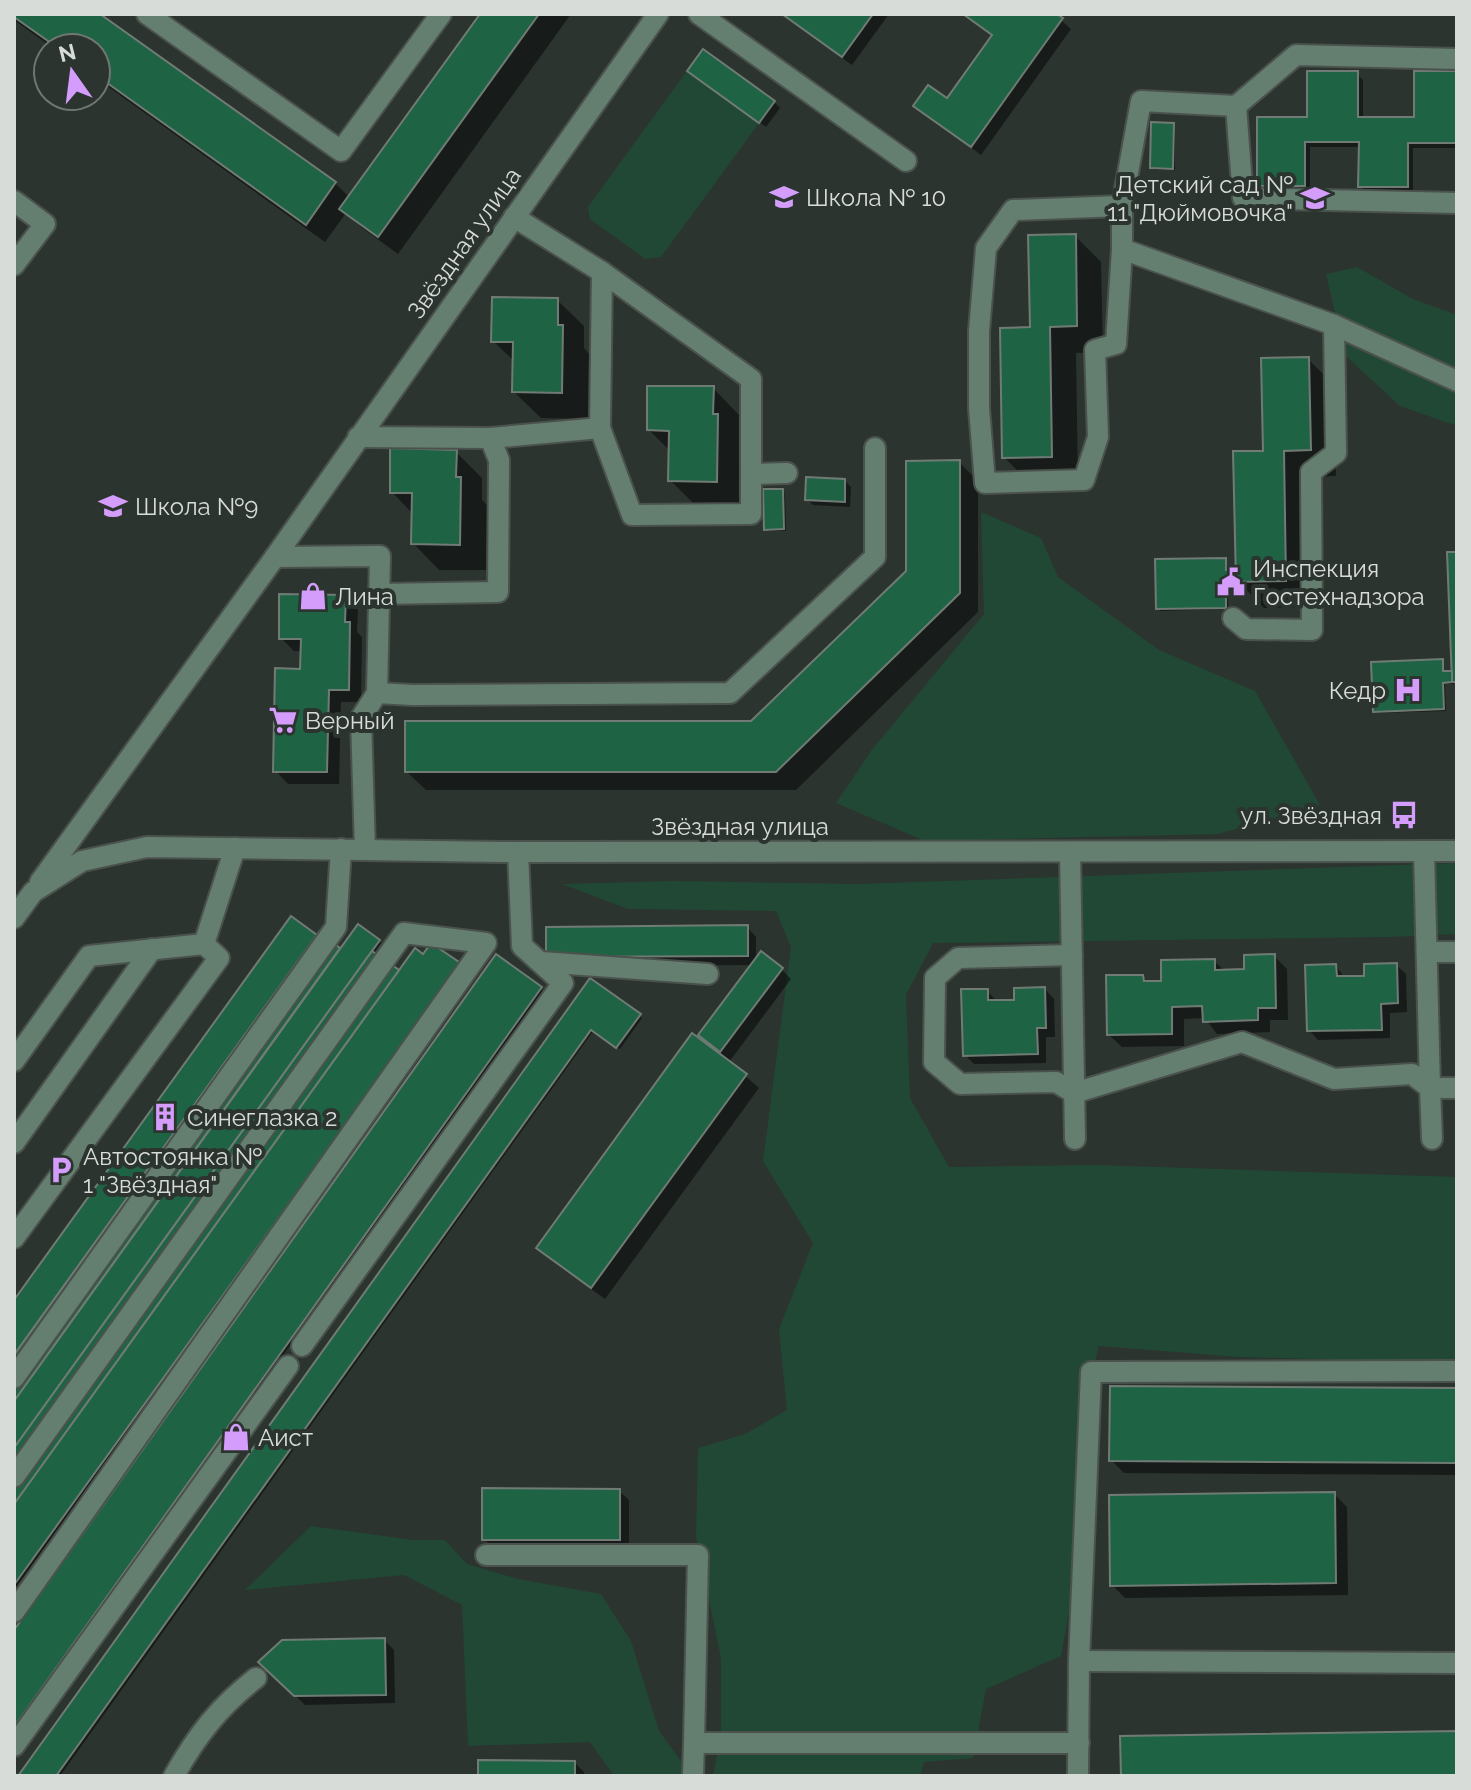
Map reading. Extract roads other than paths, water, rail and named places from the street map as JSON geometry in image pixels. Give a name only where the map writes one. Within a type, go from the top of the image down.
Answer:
[{"type":"street","points":[[147,14],[341,151],[441,14]]},
{"type":"street","name":"Звёздная улица","points":[[14,918],[275,557],[658,14]]},
{"type":"street","points":[[699,14],[906,161]]},
{"type":"street","points":[[1122,206],[1013,210],[986,248],[979,331],[979,408],[985,483],[1084,480],[1098,437],[1095,350],[1116,344],[1122,206],[1141,101],[1236,106],[1296,55],[1457,59]]},
{"type":"street","points":[[1236,106],[1243,198],[1457,203]]},
{"type":"street","points":[[14,201],[45,224],[14,265]]},
{"type":"street","points":[[514,217],[602,272],[751,379],[751,514],[632,515],[600,428],[602,272]]},
{"type":"street","points":[[1122,249],[1334,325],[1457,381]]},
{"type":"street","points":[[1233,618],[1246,629],[1312,630],[1311,472],[1336,453],[1334,325]]},
{"type":"street","points":[[358,437],[490,438],[600,428]]},
{"type":"street","points":[[380,594],[498,592],[499,460],[490,438]]},
{"type":"street","points":[[377,693],[730,693],[875,557],[875,448]]},
{"type":"street","points":[[751,474],[787,473]]},
{"type":"street","points":[[275,557],[380,556],[377,693],[361,718],[365,850]]},
{"type":"street","name":"Звёздная улица","points":[[33,892],[82,861],[147,847],[518,852],[1457,851]]},
{"type":"street","points":[[204,944],[235,848]]},
{"type":"street","points":[[14,1378],[336,927],[341,849]]},
{"type":"street","points":[[1424,851],[1432,1139]]},
{"type":"street","points":[[302,1346],[563,983],[522,946],[518,852]]},
{"type":"street","points":[[1070,852],[1075,1139]]},
{"type":"street","points":[[14,1477],[404,933],[486,943],[14,1612]]},
{"type":"street","points":[[14,1061],[89,956],[204,944],[219,958],[14,1238]]},
{"type":"street","points":[[14,1143],[152,949]]},
{"type":"street","points":[[1427,952],[1457,952]]},
{"type":"street","points":[[1072,955],[958,958],[935,978],[934,1062],[960,1084],[1056,1082],[1074,1093],[1242,1042],[1334,1079],[1412,1074],[1430,1088],[1457,1088]]},
{"type":"street","points":[[541,962],[708,974]]},
{"type":"street","points":[[14,1746],[288,1366]]},
{"type":"street","points":[[1078,1776],[1079,1661],[1091,1372],[1457,1371]]},
{"type":"street","points":[[486,1555],[698,1555],[693,1776]]},
{"type":"street","points":[[1079,1661],[1457,1663]]},
{"type":"street","points":[[174,1776],[197,1735],[232,1697],[256,1678]]},
{"type":"street","points":[[694,1743],[1079,1743]]},
{"type":"place","name":"Школа № 10","points":[[784,197]]},
{"type":"place","name":"Детский сад № 11 \"Дюймовочка\"","points":[[1315,198]]},
{"type":"place","name":"Школа №9","points":[[113,506]]},
{"type":"place","name":"Инспекция Гостехнадзора","points":[[1231,582]]},
{"type":"place","name":"Лина","points":[[313,596]]},
{"type":"place","name":"Кедр","points":[[1408,690]]},
{"type":"place","name":"Верный","points":[[283,720]]},
{"type":"place","name":"ул. Звёздная","points":[[1404,815]]},
{"type":"place","name":"Синеглазка 2","points":[[165,1117]]},
{"type":"place","name":"Автостоянка № 1 \"Звёздная\"","points":[[61,1170]]},
{"type":"place","name":"Аист","points":[[236,1437]]}]
